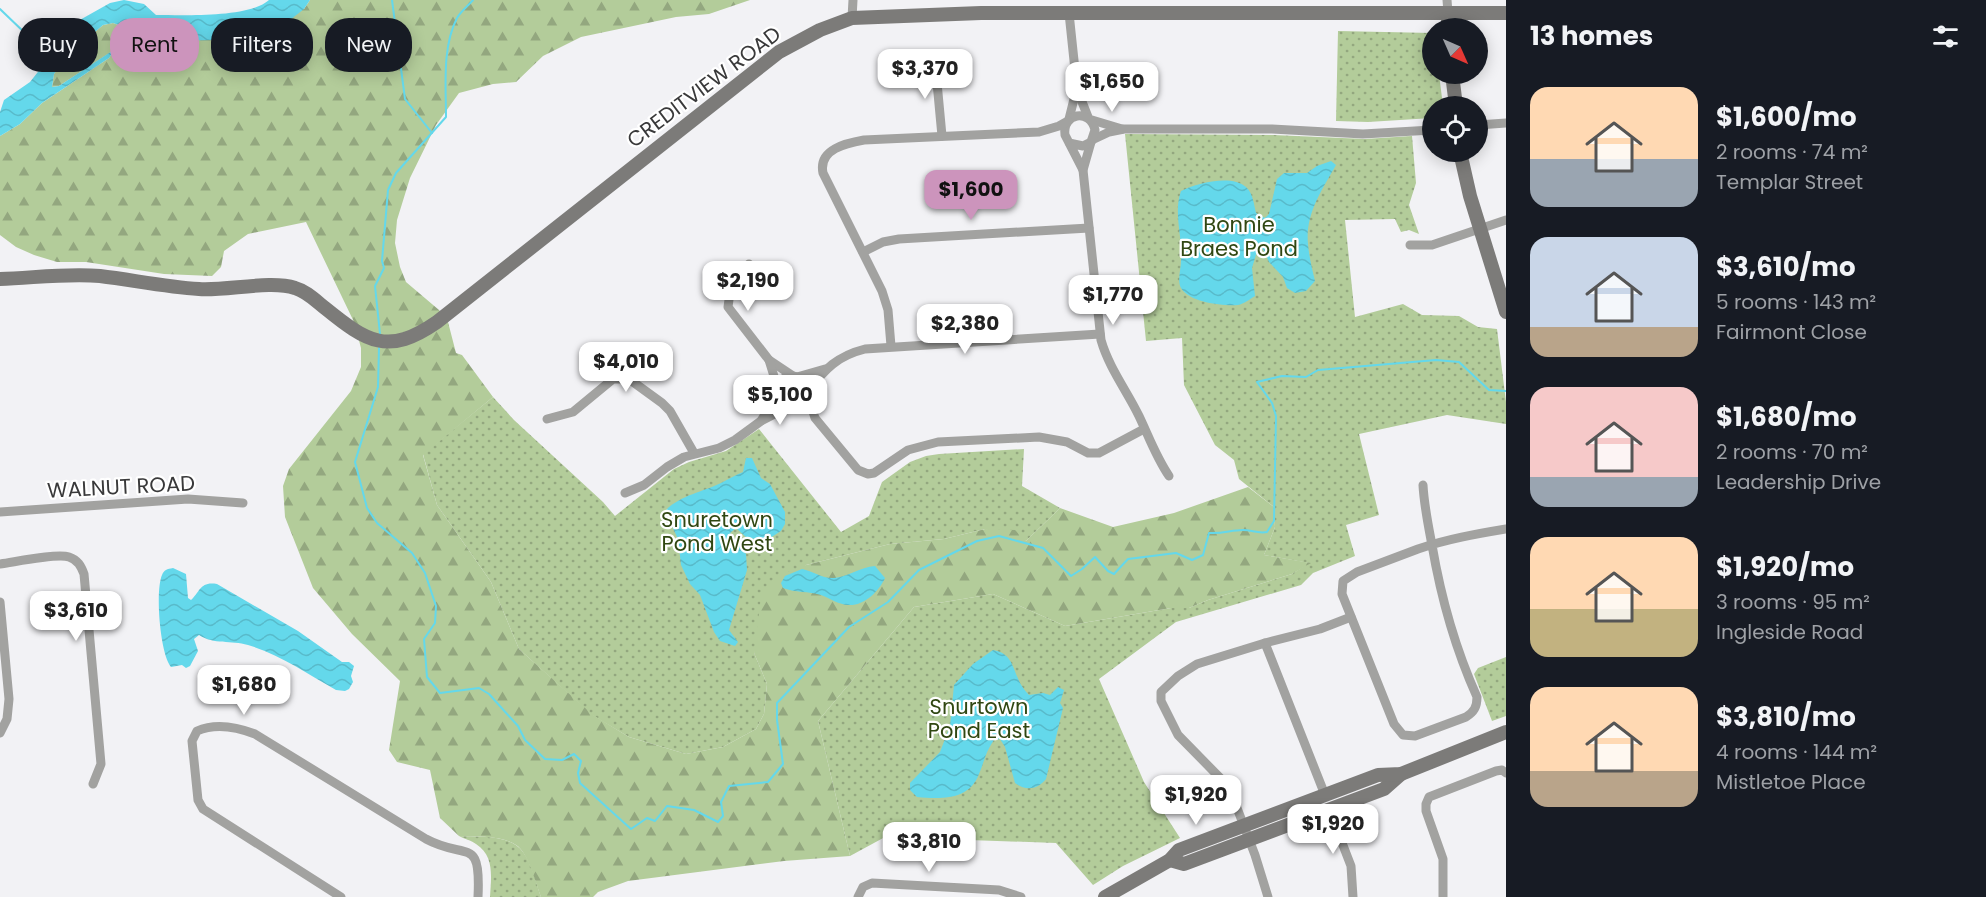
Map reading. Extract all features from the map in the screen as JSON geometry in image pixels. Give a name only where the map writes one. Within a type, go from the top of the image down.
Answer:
[{"type":"street","points":[[852,18],[853,0]]},
{"type":"street","name":"CREDITVIEW ROAD","points":[[0,279],[99,276],[200,290],[288,286],[308,294],[354,332],[364,337],[385,342],[410,338],[437,322],[770,59],[820,30],[852,18],[1447,6],[1506,13]]},
{"type":"street","points":[[1069,13],[1077,89],[1095,130],[1083,170]]},
{"type":"street","points":[[935,61],[942,136]]},
{"type":"street","points":[[1077,89],[1064,130],[1083,170],[1100,334],[1108,360],[1160,463],[1169,476]]},
{"type":"street","points":[[891,346],[884,296],[823,173],[822,167],[827,155],[841,146],[854,142],[1039,132],[1057,127],[1078,115],[1124,129]]},
{"type":"street","points":[[1488,124],[1506,123]]},
{"type":"street","points":[[1039,132],[1083,146],[1109,132],[1124,129],[1272,129],[1364,134],[1422,131]]},
{"type":"street","points":[[1462,162],[1466,183],[1506,312]]},
{"type":"street","points":[[1410,245],[1432,245],[1506,220]]},
{"type":"street","points":[[863,252],[883,242],[899,239],[1089,228]]},
{"type":"street","points":[[749,264],[743,279],[730,292],[728,307],[769,360],[805,382],[815,418],[858,470],[868,474],[874,473],[908,450],[938,442],[1039,437],[1061,440],[1093,454],[1144,429]]},
{"type":"street","points":[[625,493],[644,485],[667,467],[694,453],[727,444],[761,421],[802,404],[825,369],[840,358],[854,352],[891,346],[1100,334]]},
{"type":"street","points":[[769,360],[780,402],[815,418]]},
{"type":"street","points":[[761,421],[784,379],[825,369]]},
{"type":"street","points":[[547,419],[573,412],[613,380],[625,378],[666,407],[677,421],[694,453]]},
{"type":"street","points":[[1423,485],[1424,506],[1431,544],[1450,629],[1477,697],[1477,703],[1471,714],[1415,736],[1405,736],[1394,724],[1351,617],[1341,587],[1343,581],[1348,576],[1431,544],[1443,540],[1506,529]]},
{"type":"street","name":"WALNUT ROAD","points":[[0,512],[188,499],[243,503]]},
{"type":"street","points":[[0,564],[63,555],[77,561],[82,567],[101,764],[93,783]]},
{"type":"street","points":[[0,602],[9,699],[7,719],[0,733]]},
{"type":"street","points":[[1268,897],[1229,787],[1178,735],[1160,697],[1161,692],[1192,666],[1265,643],[1320,629],[1351,617]]},
{"type":"street","points":[[1265,643],[1325,795]]},
{"type":"street","points":[[341,897],[202,809],[198,800],[192,741],[196,731],[221,727],[255,734],[438,846],[470,853],[478,863],[480,870],[478,897]]},
{"type":"street","points":[[1106,897],[1170,860],[1179,850],[1378,775],[1401,774],[1506,732]]},
{"type":"street","points":[[1443,897],[1443,859],[1426,811],[1429,797],[1496,771],[1502,770],[1506,773]]},
{"type":"street","points":[[1170,860],[1184,864],[1249,840],[1384,789],[1401,774]]},
{"type":"street","points":[[1329,809],[1351,866],[1353,897]]},
{"type":"street","points":[[858,897],[863,887],[872,883],[999,890],[1021,897]]},
{"type":"green space","points":[[310,0],[750,0],[709,14],[676,17],[581,37],[543,56],[516,82],[493,84],[459,93],[436,125],[410,178],[397,220],[395,243],[406,282],[439,310],[448,322],[456,353],[462,355],[493,397],[423,455],[437,505],[491,582],[519,649],[593,715],[629,737],[686,754],[723,747],[756,729],[764,714],[767,684],[754,653],[761,597],[777,576],[806,565],[890,544],[944,539],[985,529],[1015,530],[1026,541],[1060,508],[1113,527],[1174,513],[1248,487],[1274,507],[1275,527],[1264,555],[1311,563],[1292,574],[1189,608],[1171,608],[1065,626],[993,594],[914,607],[818,721],[850,856],[784,861],[628,881],[598,892],[593,897],[541,897],[528,861],[516,845],[496,838],[459,836],[440,818],[430,770],[397,762],[389,750],[400,681],[352,634],[313,588],[285,517],[283,486],[289,469],[351,391],[361,367],[361,348],[354,322],[306,222],[248,234],[224,251],[221,267],[212,276],[164,274],[86,262],[57,262],[16,247],[0,235],[0,136],[20,124],[42,103],[88,72],[98,72],[98,65],[110,56],[110,72],[199,72],[199,27],[211,25],[211,72],[313,72],[313,18],[252,18],[304,9]]},
{"type":"green space","points":[[110,24],[110,53],[98,60],[98,29]]},
{"type":"green space","points":[[1338,31],[1422,33],[1422,84],[1440,84],[1442,96],[1422,96],[1422,119],[1368,122],[1336,121]]},
{"type":"green space","points":[[55,72],[80,72],[59,86],[52,87]]},
{"type":"green space","points":[[1125,134],[1273,135],[1365,139],[1412,136],[1416,183],[1409,205],[1419,234],[1409,230],[1401,232],[1395,219],[1345,220],[1355,317],[1403,304],[1422,315],[1459,316],[1478,327],[1497,329],[1506,402],[1506,424],[1447,415],[1359,434],[1379,515],[1346,525],[1355,556],[1313,573],[1301,585],[1176,622],[1099,679],[1144,782],[1180,838],[1123,866],[1093,885],[1056,843],[885,837],[850,856],[818,721],[914,607],[993,594],[1065,626],[1171,608],[1189,608],[1292,574],[1309,563],[1264,555],[1275,527],[1274,507],[1239,479],[1234,460],[1215,445],[1184,385],[1182,338],[1146,341]]},
{"type":"green space","name":"Snuretown Pond West","points":[[493,397],[514,420],[603,502],[615,516],[674,469],[726,451],[759,429],[841,532],[869,516],[882,482],[910,462],[939,454],[1024,449],[1022,486],[1060,508],[1026,541],[985,529],[944,539],[890,544],[806,565],[754,653],[767,684],[764,714],[756,729],[723,747],[686,754],[629,737],[592,715],[519,649],[491,582],[437,505],[423,454]]},
{"type":"green space","points":[[1506,657],[1506,716],[1492,721],[1474,674],[1478,668]]},
{"type":"green space","points":[[459,836],[502,839],[518,846],[529,862],[541,897],[490,897],[491,868],[486,855],[474,843]]},
{"type":"water","points":[[124,0],[144,4],[156,15],[182,15],[232,13],[260,6],[269,0],[310,0],[304,9],[293,18],[211,18],[211,40],[199,40],[199,18],[110,18],[110,24],[98,29],[98,18],[83,18],[110,3]]},
{"type":"water","points":[[110,52],[109,58],[98,65],[98,60]]},
{"type":"water","points":[[38,72],[55,72],[52,87],[59,86],[80,72],[88,72],[42,103],[20,124],[0,136],[0,112],[4,100],[30,82]]},
{"type":"water","points":[[1331,161],[1336,165],[1320,193],[1309,223],[1308,244],[1315,281],[1306,291],[1295,293],[1287,288],[1283,277],[1269,262],[1263,249],[1258,248],[1252,268],[1255,296],[1247,301],[1238,305],[1216,304],[1199,300],[1185,293],[1179,282],[1181,252],[1178,208],[1181,191],[1214,181],[1240,183],[1250,192],[1256,213],[1265,218],[1269,214],[1277,179],[1284,173],[1307,173]]},
{"type":"water","points":[[746,458],[752,458],[761,478],[770,484],[785,512],[785,524],[781,531],[767,540],[747,538],[736,528],[730,533],[746,554],[747,570],[729,630],[738,642],[735,646],[720,641],[714,632],[700,595],[690,584],[681,565],[678,539],[665,511],[685,497],[743,472]]},
{"type":"water","points":[[875,566],[885,578],[871,597],[854,605],[842,604],[821,595],[788,590],[783,588],[781,583],[785,576],[802,569],[834,578]]},
{"type":"water","points":[[173,568],[186,574],[188,598],[191,600],[207,584],[217,584],[298,631],[342,662],[349,662],[354,666],[351,676],[353,682],[349,689],[336,690],[260,649],[211,640],[199,635],[194,639],[198,651],[190,666],[171,667],[161,636],[159,594],[163,573]]},
{"type":"water","points":[[993,650],[1007,656],[1019,681],[1029,695],[1043,693],[1050,695],[1058,687],[1064,690],[1060,703],[1063,708],[1046,779],[1031,788],[1015,783],[1005,747],[1000,739],[994,740],[991,744],[974,783],[961,794],[944,798],[917,797],[910,790],[910,783],[940,752],[950,726],[954,685],[973,664]]},
{"type":"waterway","points":[[392,0],[405,99],[432,133]]},
{"type":"waterway","points":[[380,334],[375,286],[384,268],[382,261],[388,190],[396,173],[446,117],[446,67],[449,41],[457,18],[473,0]]},
{"type":"waterway","points":[[0,9],[18,26]]},
{"type":"waterway","points":[[379,348],[378,387],[355,462],[367,508],[377,523],[412,553],[425,573],[436,606],[435,623],[424,639],[427,677],[440,693],[479,688],[489,694],[518,726],[525,740],[545,759],[562,760],[574,754],[581,761],[578,773],[580,783],[631,829],[647,818],[655,821],[667,806],[694,810],[718,822],[723,816],[721,802],[729,786],[768,782],[783,764],[777,703],[849,627],[888,602],[919,570],[977,541],[999,536],[1043,548],[1071,576],[1095,557],[1114,574],[1128,559],[1176,553],[1192,560],[1203,555],[1209,533],[1243,530],[1267,532],[1274,521],[1276,416],[1272,403],[1257,382],[1282,376],[1306,377],[1318,370],[1436,360],[1459,362],[1489,390],[1506,391]]},
{"type":"park label","name":"Bonnie Braes Pond","points":[[1239,237]]},
{"type":"park label","name":"Snurtown Pond East","points":[[979,719]]}]
